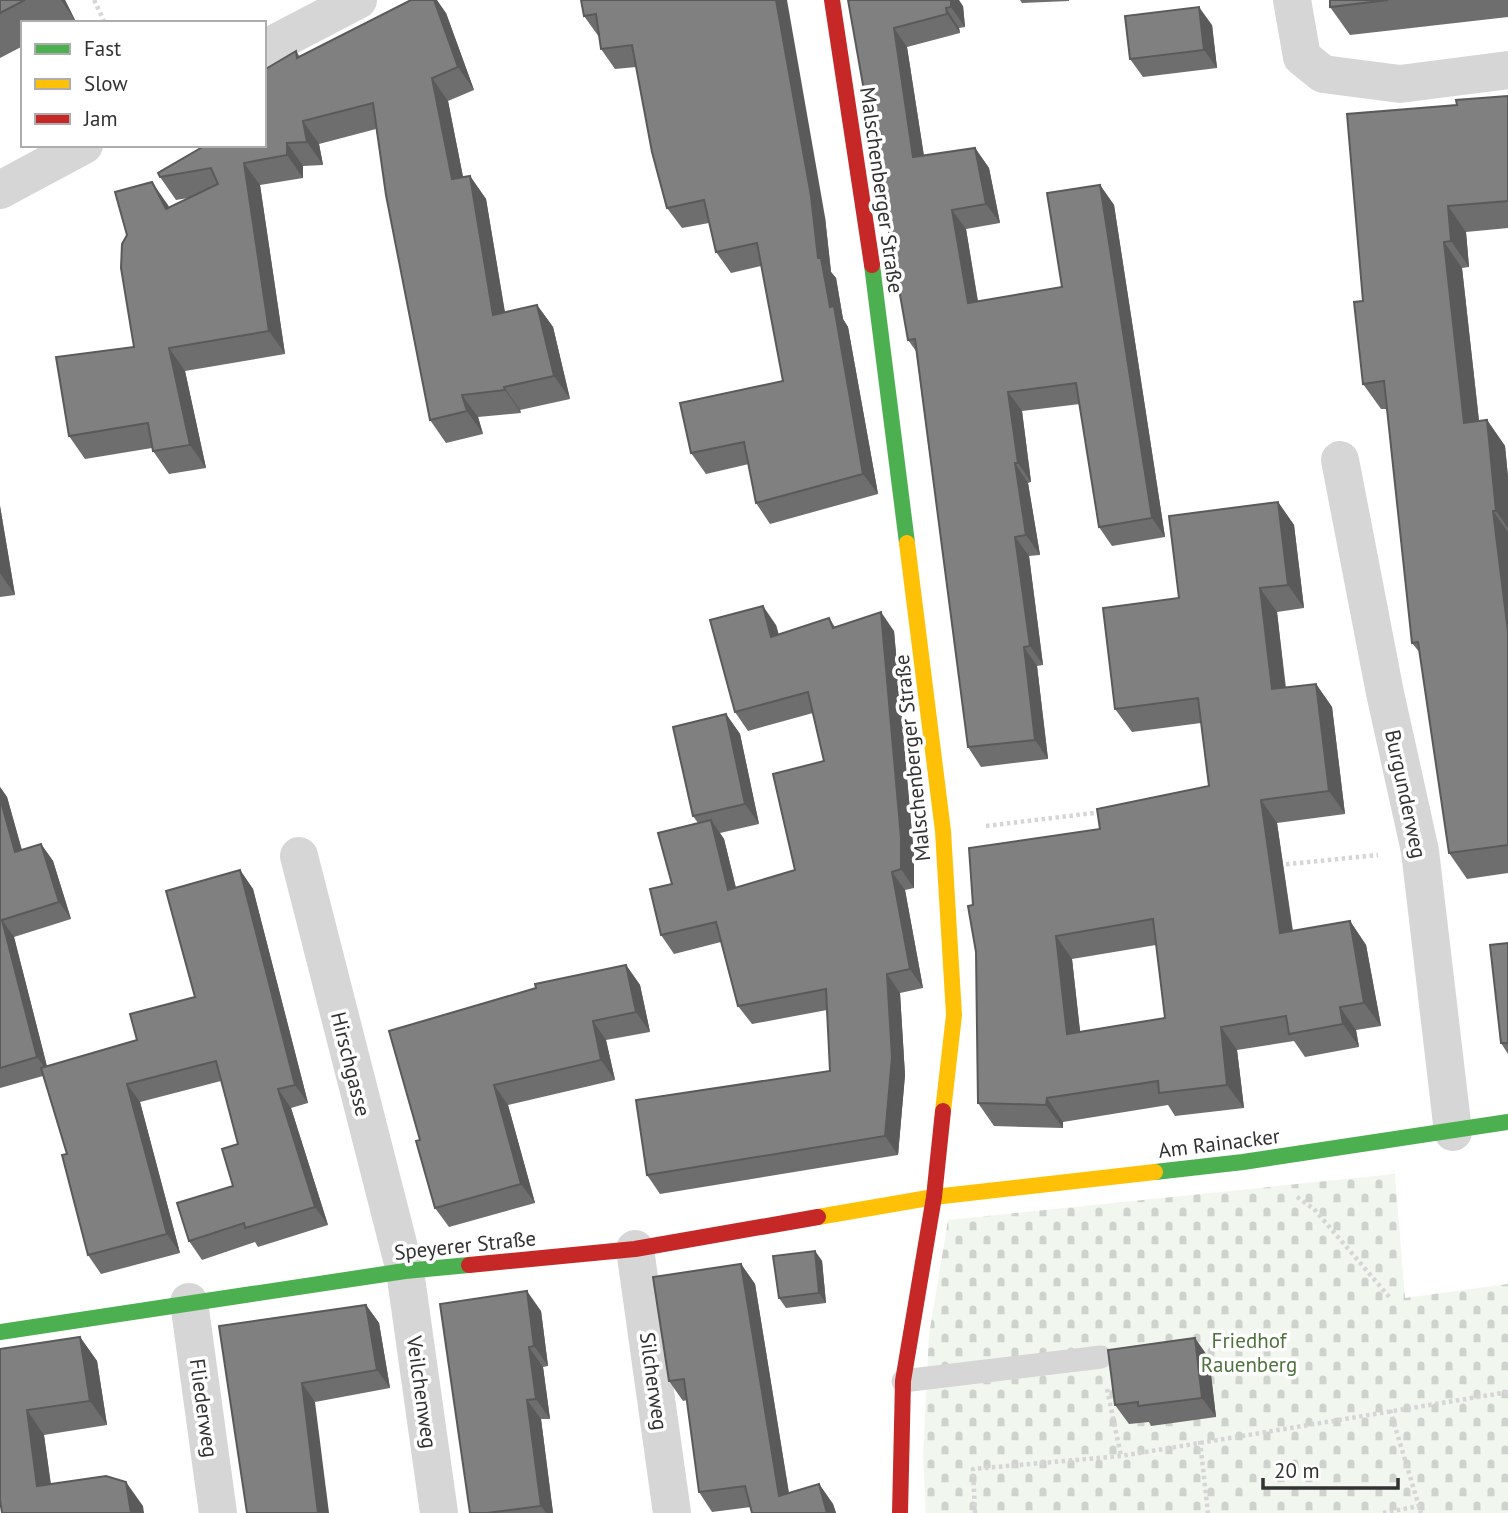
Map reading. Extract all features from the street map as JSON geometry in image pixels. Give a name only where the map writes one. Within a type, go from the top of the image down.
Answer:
[{"type":"street","points":[[266,48],[359,0]]},
{"type":"street","name":"Malschenberger Straße","points":[[832,0],[879,314],[943,831],[954,1015],[934,1197],[903,1381],[900,1513]]},
{"type":"street","points":[[1292,0],[1302,57],[1323,74],[1400,84],[1508,70]]},
{"type":"street","points":[[0,190],[80,147]]},
{"type":"street","name":"Burgunderweg","points":[[1340,460],[1385,693],[1420,852],[1453,1132]]},
{"type":"street","name":"Hirschgasse","points":[[299,856],[405,1271]]},
{"type":"street","name":"Am Rainacker","points":[[934,1197],[1243,1162],[1508,1122]]},
{"type":"street","name":"Speyerer Straße","points":[[0,1332],[405,1271],[635,1249],[934,1197]]},
{"type":"street","name":"Silcherweg","points":[[635,1249],[672,1513]]},
{"type":"street","name":"Veilchenweg","points":[[405,1271],[439,1513]]},
{"type":"street","name":"Fliederweg","points":[[190,1302],[218,1513]]},
{"type":"lane","points":[[903,1381],[1101,1357]]},
{"type":"path","points":[[94,0],[105,21]]},
{"type":"path","points":[[943,831],[1108,811]]},
{"type":"path","points":[[1271,865],[1420,852]]},
{"type":"path","points":[[1243,1162],[1314,1209],[1391,1299]]},
{"type":"path","points":[[1101,1357],[1121,1456]]},
{"type":"path","points":[[975,1513],[973,1469],[1121,1456],[1508,1392]]},
{"type":"path","points":[[1390,1410],[1421,1513]]},
{"type":"path","points":[[1200,1441],[1208,1513]]},
{"type":"path","points":[[1383,1513],[1419,1506]]},
{"type":"green space","name":"Friedhof Rauenberg","points":[[1395,1174],[1405,1298],[1508,1284],[1508,1513],[926,1513],[923,1457],[929,1335],[948,1220]]},
{"type":"building","points":[[0,0],[25,0],[0,13]]},
{"type":"building","points":[[411,0],[434,0],[458,67],[432,78],[452,179],[470,176],[493,315],[537,305],[554,376],[504,387],[505,390],[462,395],[467,411],[430,420],[386,195],[373,103],[303,121],[307,142],[287,143],[287,155],[244,163],[269,331],[169,348],[190,445],[153,451],[148,423],[69,436],[56,357],[134,347],[121,268],[122,244],[127,235],[115,192],[152,182],[166,209],[218,184],[211,168],[160,177],[158,173],[203,147],[266,147],[266,69],[296,51],[297,58]]},
{"type":"building","points":[[581,0],[776,0],[811,196],[818,258],[821,258],[830,307],[834,306],[863,474],[756,503],[744,442],[691,453],[680,403],[783,381],[757,243],[716,252],[704,200],[667,208],[652,152],[632,45],[601,49],[596,14],[584,16]]},
{"type":"building","points":[[848,0],[951,0],[951,7],[946,8],[947,14],[894,28],[913,157],[975,148],[986,204],[952,210],[968,303],[1062,287],[1047,193],[1100,185],[1152,518],[1099,527],[1076,383],[1008,392],[1026,535],[1015,537],[1030,646],[1024,647],[1035,740],[968,747],[915,339],[908,340]]},
{"type":"building","points":[[1330,0],[1388,0],[1330,7]]},
{"type":"building","points":[[1199,7],[1204,50],[1130,59],[1125,16]]},
{"type":"building","points":[[1508,96],[1508,201],[1448,206],[1451,241],[1444,242],[1464,423],[1487,420],[1496,511],[1493,511],[1508,632],[1508,845],[1449,853],[1418,642],[1412,643],[1384,381],[1363,384],[1354,302],[1363,301],[1347,114],[1457,105],[1456,100]]},
{"type":"building","points":[[1278,502],[1288,585],[1260,588],[1272,689],[1316,684],[1329,791],[1261,800],[1280,933],[1350,921],[1364,1003],[1340,1007],[1343,1024],[1289,1034],[1286,1016],[1221,1027],[1227,1085],[1159,1093],[1158,1081],[1047,1098],[1046,1105],[978,1103],[976,952],[968,906],[973,905],[969,848],[1100,829],[1097,809],[1209,786],[1198,698],[1115,709],[1103,608],[1179,598],[1169,516]],"holes":[[[1153,919],[1165,1018],[1067,1034],[1056,936]]]},
{"type":"building","points":[[763,606],[771,637],[829,618],[833,628],[881,612],[901,838],[901,869],[892,872],[910,969],[887,974],[892,1057],[885,1136],[647,1175],[636,1100],[830,1071],[826,989],[738,1006],[716,922],[661,935],[650,889],[672,884],[658,833],[711,820],[728,890],[795,870],[773,774],[824,761],[808,692],[735,712],[710,620]]},
{"type":"building","points":[[726,714],[745,804],[693,816],[673,727]]},
{"type":"building","points":[[0,798],[15,852],[41,844],[59,902],[2,920],[37,1057],[0,1068]]},
{"type":"building","points":[[240,870],[295,1085],[278,1089],[315,1207],[245,1228],[244,1223],[189,1241],[177,1203],[233,1186],[222,1149],[238,1144],[216,1061],[127,1084],[167,1234],[88,1255],[62,1155],[67,1154],[41,1068],[137,1040],[130,1014],[195,997],[166,891]]},
{"type":"building","points":[[1508,943],[1508,1043],[1501,1043],[1490,945]]},
{"type":"building","points":[[626,965],[636,1012],[593,1021],[601,1060],[494,1085],[521,1184],[435,1208],[416,1141],[420,1140],[389,1031],[536,988],[535,984]]},
{"type":"building","points":[[815,1251],[819,1293],[779,1298],[773,1256]]},
{"type":"building","points":[[741,1264],[779,1496],[819,1484],[827,1513],[752,1513],[745,1486],[699,1492],[684,1379],[669,1381],[653,1277]]},
{"type":"building","points":[[527,1291],[534,1346],[529,1347],[536,1399],[527,1400],[541,1506],[470,1513],[440,1304]]},
{"type":"building","points":[[366,1305],[377,1370],[302,1383],[318,1513],[247,1513],[219,1326]]},
{"type":"building","points":[[80,1337],[90,1401],[27,1410],[37,1486],[106,1476],[126,1482],[131,1513],[2,1513],[0,1349]]},
{"type":"building","points":[[1195,1338],[1202,1398],[1138,1406],[1138,1402],[1115,1405],[1108,1350]]},
{"type":"traffic: fast","points":[[872,265],[907,543]]},
{"type":"traffic: fast","points":[[1155,1172],[1243,1162],[1508,1122]]},
{"type":"traffic: fast","points":[[0,1332],[405,1271],[469,1265]]},
{"type":"traffic: slow","points":[[907,543],[943,831],[954,1015],[943,1111]]},
{"type":"traffic: slow","points":[[818,1217],[934,1197],[1155,1172]]},
{"type":"traffic: jam","points":[[832,0],[872,265]]},
{"type":"traffic: jam","points":[[900,1513],[903,1381],[934,1197],[943,1111]]},
{"type":"traffic: jam","points":[[469,1265],[635,1249],[818,1217]]}]
